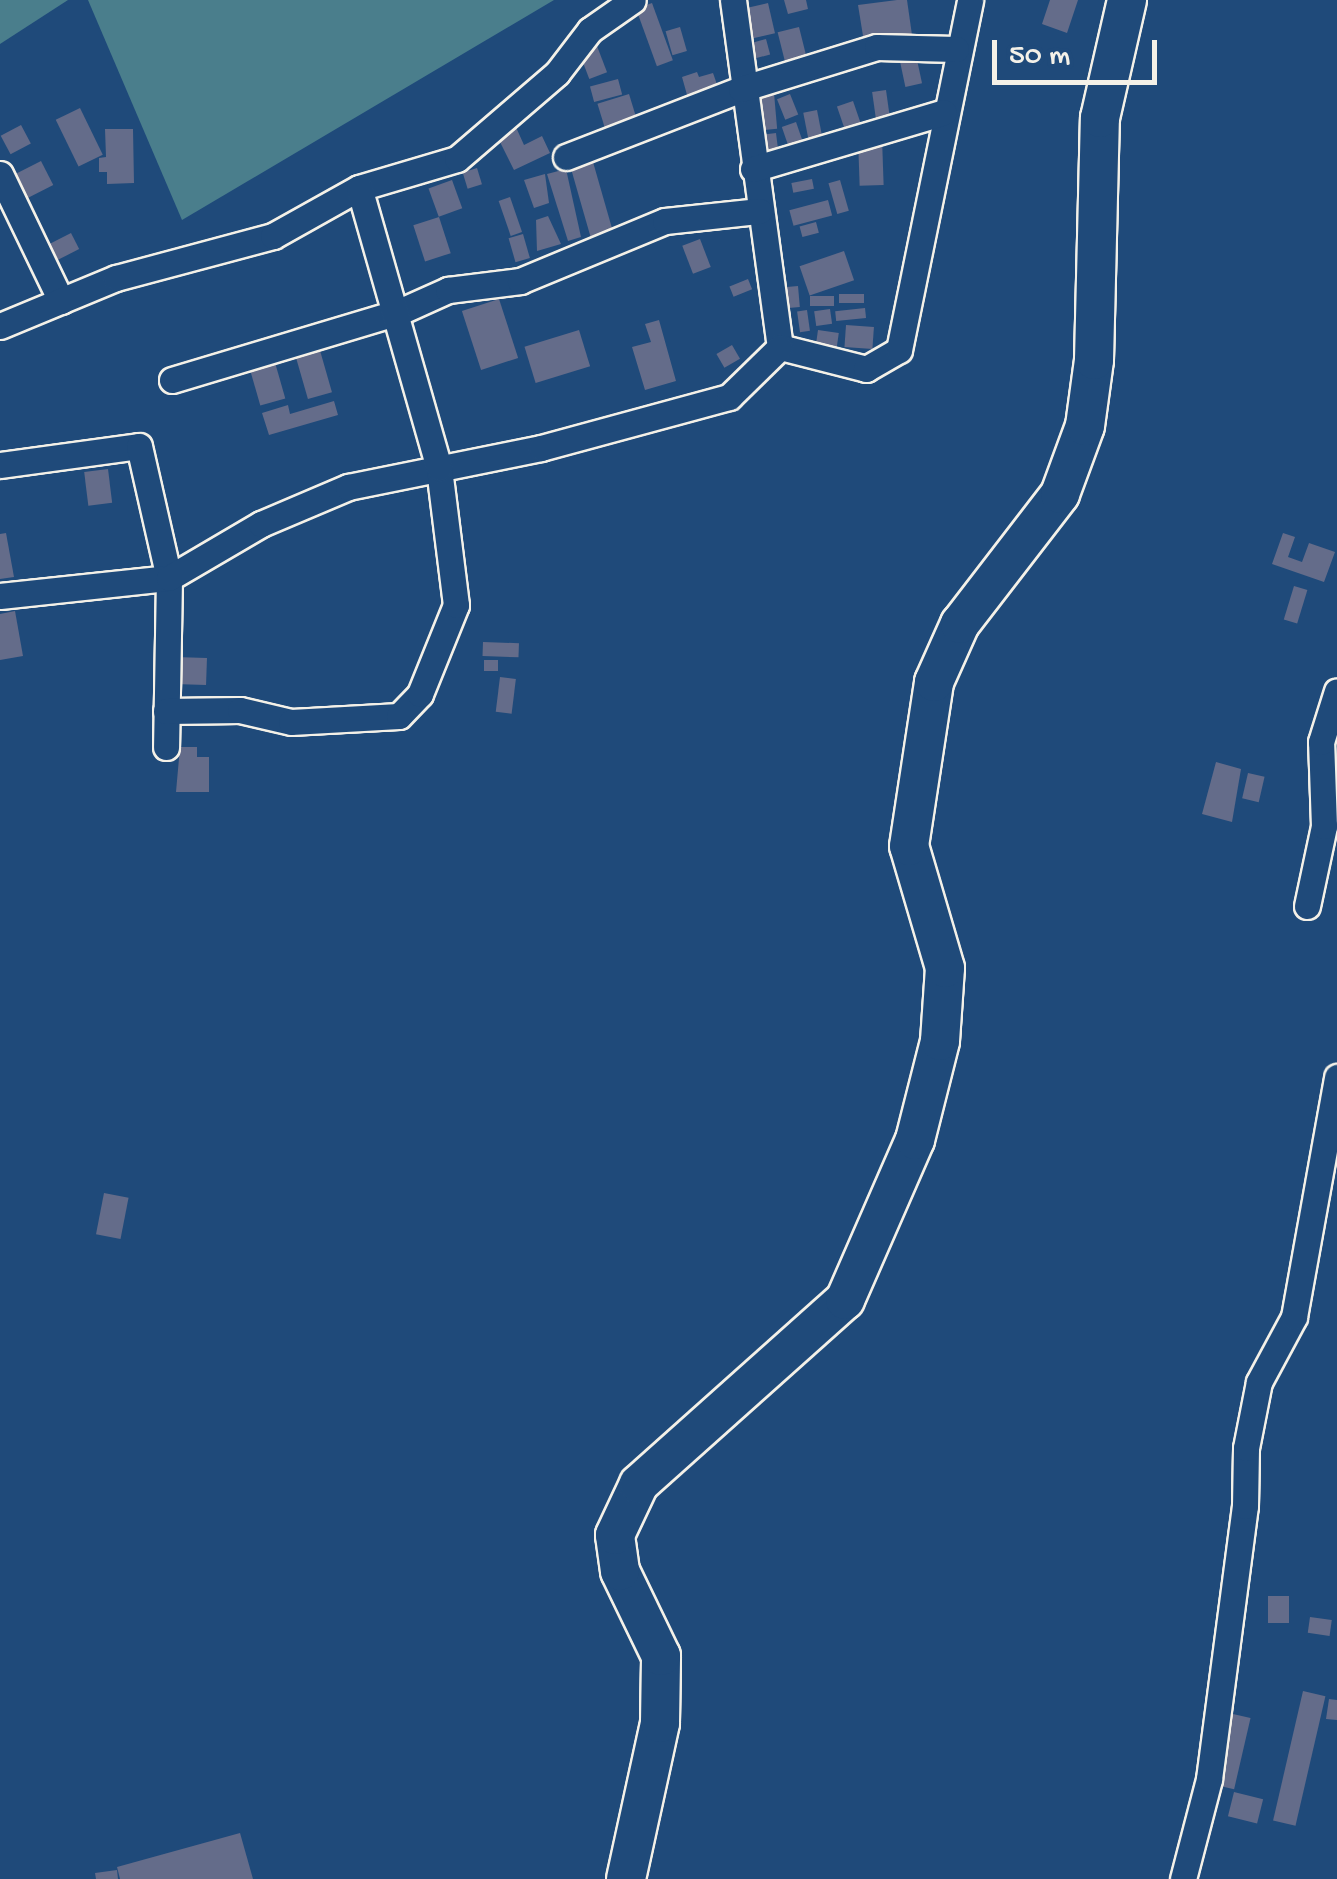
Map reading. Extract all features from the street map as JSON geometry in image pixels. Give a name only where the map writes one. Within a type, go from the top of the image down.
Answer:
[{"type":"highway","points":[[626,1879],[660,1722],[662,1656],[620,1570],[616,1535],[639,1484],[845,1300],[914,1140],[940,1041],[945,968],[909,846],[934,682],[960,624],[1060,494],[1084,426],[1094,360],[1100,118],[1127,0]]},
{"type":"street","points":[[0,326],[116,278],[273,236],[359,188],[456,159],[557,73],[590,30],[633,0]]},
{"type":"street","points":[[733,0],[741,88],[780,347]]},
{"type":"street","points":[[780,347],[866,370],[899,350],[956,48],[970,0]]},
{"type":"street","points":[[566,157],[741,88],[877,47],[956,48]]},
{"type":"street","points":[[753,169],[944,112]]},
{"type":"street","points":[[0,174],[60,300]]},
{"type":"street","points":[[166,711],[240,710],[291,722],[399,716],[420,694],[456,605],[439,468],[399,312],[359,188]]},
{"type":"street","points":[[172,380],[399,312],[448,290],[520,282],[665,220],[759,211]]},
{"type":"street","points":[[0,596],[169,578],[261,524],[348,487],[541,448],[729,397],[780,347]]},
{"type":"street","points":[[0,465],[139,446],[169,578],[166,747]]},
{"type":"street","points":[[1307,906],[1324,826],[1321,742],[1337,691]]},
{"type":"street","points":[[1183,1879],[1209,1779],[1245,1506],[1246,1448],[1259,1382],[1294,1317],[1337,1077]]},
{"type":"green space","points":[[0,0],[68,0],[0,44]]},
{"type":"green space","points":[[88,0],[554,0],[182,220]]},
{"type":"building","points":[[784,0],[806,0],[808,9],[788,14]]},
{"type":"building","points":[[907,0],[912,35],[864,42],[858,5]]},
{"type":"building","points":[[1050,0],[1078,0],[1067,33],[1042,24]]},
{"type":"building","points":[[652,3],[673,60],[657,66],[636,9]]},
{"type":"building","points":[[768,3],[775,33],[746,40],[739,10]]},
{"type":"building","points":[[680,27],[687,51],[672,55],[666,31]]},
{"type":"building","points":[[799,27],[807,58],[785,63],[778,32]]},
{"type":"building","points":[[766,39],[770,54],[753,59],[749,44]]},
{"type":"building","points":[[597,46],[607,72],[589,79],[579,53]]},
{"type":"building","points":[[916,55],[922,83],[905,87],[899,59]]},
{"type":"building","points":[[697,72],[699,77],[713,73],[720,93],[689,102],[682,77]]},
{"type":"building","points":[[618,79],[622,94],[594,102],[590,87]]},
{"type":"building","points":[[886,90],[890,119],[876,121],[872,92]]},
{"type":"building","points":[[774,93],[777,129],[757,131],[754,95]]},
{"type":"building","points":[[629,94],[637,120],[605,129],[597,104]]},
{"type":"building","points":[[790,94],[798,114],[785,120],[777,99]]},
{"type":"building","points":[[853,101],[862,127],[846,133],[837,107]]},
{"type":"building","points":[[80,108],[103,155],[79,167],[56,120]]},
{"type":"building","points":[[817,110],[823,141],[809,144],[803,113]]},
{"type":"building","points":[[796,122],[803,142],[789,147],[782,127]]},
{"type":"building","points":[[21,125],[31,144],[11,154],[1,136]]},
{"type":"building","points":[[515,125],[524,145],[542,136],[550,153],[514,170],[496,134]]},
{"type":"building","points":[[105,129],[133,129],[134,183],[107,184],[107,172],[99,172],[99,158],[106,157]]},
{"type":"building","points":[[776,133],[779,157],[763,159],[760,135]]},
{"type":"building","points":[[882,138],[884,185],[860,186],[858,139]]},
{"type":"building","points":[[591,155],[613,231],[591,237],[569,161]]},
{"type":"building","points":[[41,161],[53,185],[25,200],[12,176]]},
{"type":"building","points":[[477,168],[482,184],[468,189],[463,172]]},
{"type":"building","points":[[566,169],[581,237],[568,241],[547,174]]},
{"type":"building","points":[[545,174],[549,203],[534,208],[524,180]]},
{"type":"building","points":[[812,179],[814,189],[793,193],[791,183]]},
{"type":"building","points":[[452,180],[462,208],[439,217],[429,189]]},
{"type":"building","points":[[840,180],[849,211],[837,214],[828,183]]},
{"type":"building","points":[[510,197],[522,232],[511,236],[499,201]]},
{"type":"building","points":[[828,200],[832,215],[794,226],[789,210]]},
{"type":"building","points":[[548,216],[561,244],[537,251],[536,220]]},
{"type":"building","points":[[439,217],[451,253],[425,261],[413,225]]},
{"type":"building","points":[[816,222],[819,233],[802,237],[800,226]]},
{"type":"building","points":[[71,233],[79,249],[55,261],[47,245]]},
{"type":"building","points":[[523,234],[530,258],[515,262],[509,238]]},
{"type":"building","points":[[700,239],[711,267],[693,274],[682,246]]},
{"type":"building","points":[[844,251],[854,280],[810,296],[800,266]]},
{"type":"building","points":[[748,279],[752,289],[734,297],[729,286]]},
{"type":"building","points":[[798,286],[800,307],[783,308],[781,287]]},
{"type":"building","points":[[839,294],[864,294],[864,303],[839,303]]},
{"type":"building","points":[[810,296],[834,296],[834,306],[810,306]]},
{"type":"building","points":[[499,299],[518,358],[481,370],[462,311]]},
{"type":"building","points":[[865,308],[866,318],[836,321],[835,311]]},
{"type":"building","points":[[830,309],[832,324],[816,326],[814,311]]},
{"type":"building","points":[[807,310],[810,331],[800,332],[797,311]]},
{"type":"building","points":[[659,320],[676,381],[645,390],[632,347],[651,342],[645,324]]},
{"type":"building","points":[[846,325],[874,327],[872,349],[844,347]]},
{"type":"building","points":[[579,330],[590,366],[536,383],[524,347]]},
{"type":"building","points":[[818,330],[839,333],[837,347],[816,344]]},
{"type":"building","points":[[732,345],[740,359],[724,368],[716,354]]},
{"type":"building","points":[[319,347],[332,392],[308,399],[295,354]]},
{"type":"building","points":[[274,359],[285,398],[260,406],[249,366]]},
{"type":"building","points":[[334,401],[338,415],[269,435],[262,413],[288,405],[290,414]]},
{"type":"building","points":[[108,469],[112,503],[88,506],[84,472]]},
{"type":"building","points":[[6,533],[14,577],[0,579],[0,534]]},
{"type":"building","points":[[1283,533],[1295,537],[1288,557],[1302,562],[1309,543],[1335,552],[1324,582],[1272,564]]},
{"type":"building","points":[[1294,586],[1307,590],[1297,624],[1284,619]]},
{"type":"building","points":[[15,611],[23,656],[0,660],[0,614]]},
{"type":"building","points":[[483,642],[519,643],[518,657],[483,656]]},
{"type":"building","points":[[175,657],[207,658],[206,685],[174,684]]},
{"type":"building","points":[[484,660],[498,660],[498,671],[484,671]]},
{"type":"building","points":[[500,677],[516,679],[512,714],[496,712]]},
{"type":"building","points":[[180,747],[197,747],[197,757],[209,757],[209,792],[176,792]]},
{"type":"building","points":[[1216,762],[1241,769],[1232,822],[1202,814]]},
{"type":"building","points":[[1248,773],[1265,777],[1259,802],[1242,798]]},
{"type":"building","points":[[104,1193],[129,1198],[121,1239],[96,1234]]},
{"type":"building","points":[[1268,1596],[1289,1596],[1289,1623],[1268,1623]]},
{"type":"building","points":[[1310,1617],[1332,1620],[1330,1636],[1308,1633]]},
{"type":"building","points":[[1303,1691],[1325,1696],[1295,1826],[1273,1821]]},
{"type":"building","points":[[1329,1699],[1337,1700],[1337,1720],[1326,1719]]},
{"type":"building","points":[[1233,1714],[1251,1718],[1234,1789],[1217,1785]]},
{"type":"building","points":[[1234,1792],[1263,1799],[1257,1824],[1228,1816]]},
{"type":"building","points":[[240,1833],[253,1879],[120,1879],[117,1867]]},
{"type":"building","points":[[117,1870],[118,1879],[96,1879],[95,1873]]}]
